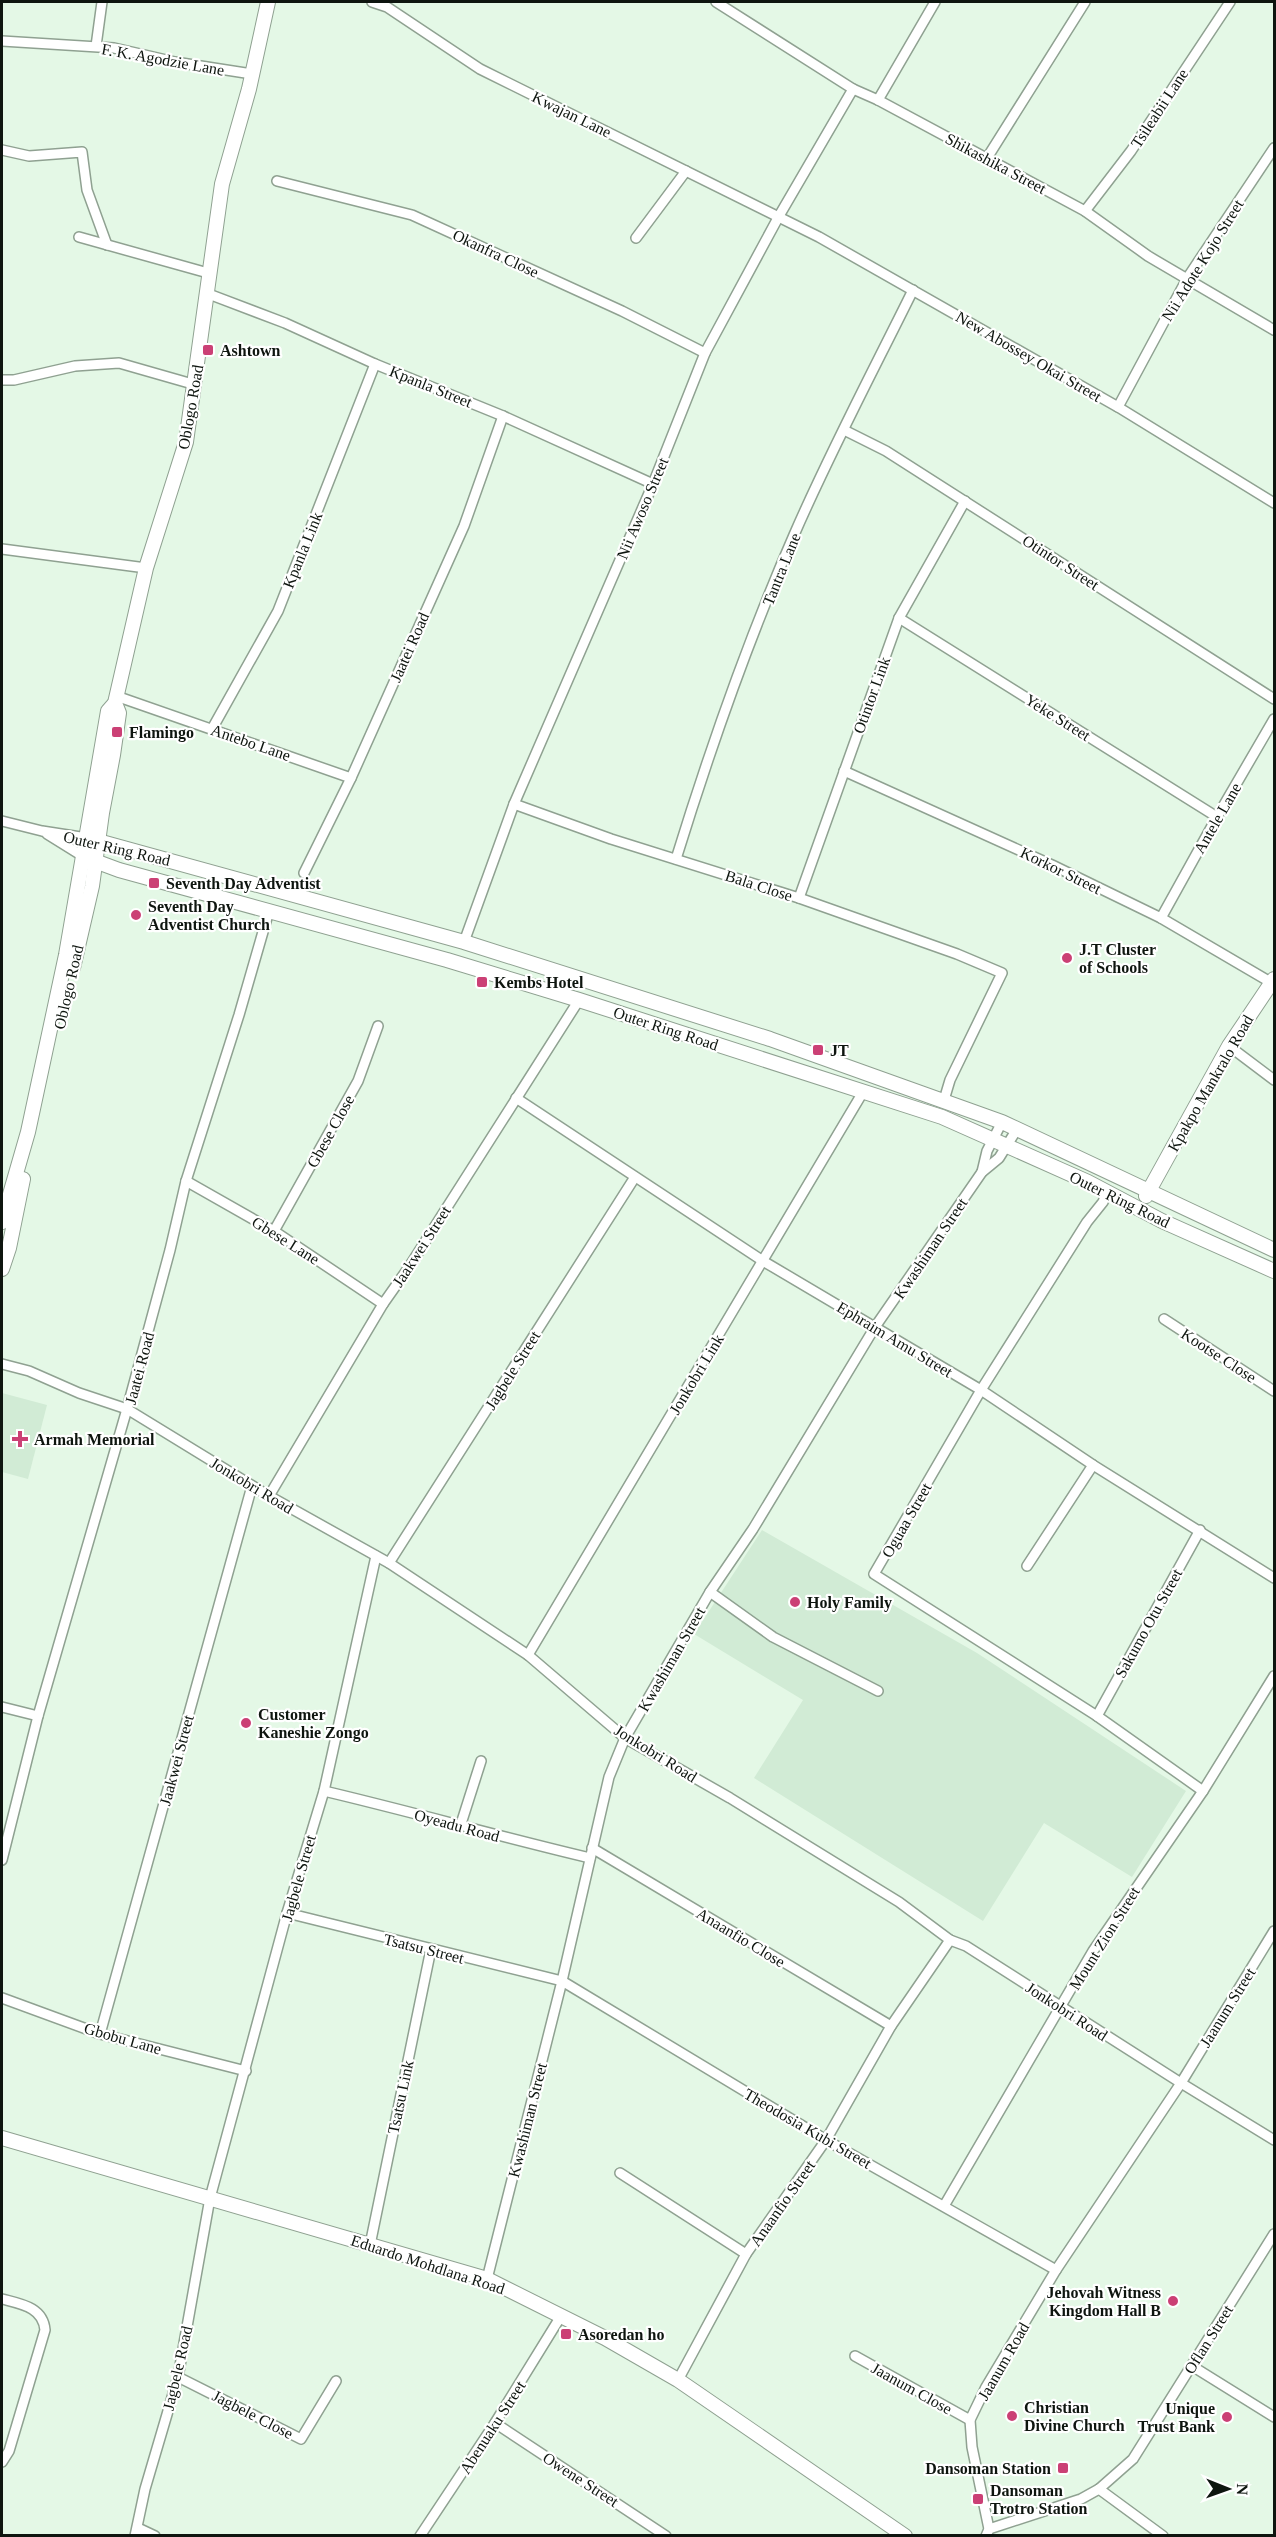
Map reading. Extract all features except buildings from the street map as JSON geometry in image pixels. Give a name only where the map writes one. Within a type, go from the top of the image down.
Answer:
[{"type":"main road","name":"Oblogo Road","points":[[2,1269],[5,1246],[21,1188],[90,860],[108,711],[115,700],[146,568],[186,442],[196,385],[208,273],[222,184],[252,74],[268,2]]},
{"type":"main road","name":"Outer Ring Road","points":[[93,840],[464,942],[771,1039],[1002,1122],[1275,1250]]},
{"type":"main road","name":"Oblogo Road","points":[[2,1222],[31,1122],[66,956],[90,860]]},
{"type":"main road","name":"Outer Ring Road","points":[[90,860],[437,957],[579,1000],[942,1118],[1008,1146],[1275,1271]]},
{"type":"main road","name":"Kpakpo Mankralo Road","points":[[1140,1209],[1229,1046],[1273,981]]},
{"type":"main road","name":"Eduardo Mohdlana Road","points":[[2,2138],[487,2279],[605,2338],[678,2380],[905,2535]]},
{"type":"street","points":[[96,46],[102,2]]},
{"type":"street","name":"Kwajan Lane","points":[[372,2],[387,7],[480,69],[779,216]]},
{"type":"street","name":"Shikashika Street","points":[[716,2],[853,89],[878,100],[1086,211],[1148,256],[1188,277],[1275,330]]},
{"type":"street","points":[[878,100],[935,2]]},
{"type":"street","points":[[987,158],[1085,2]]},
{"type":"street","name":"Tsileabii Lane","points":[[1086,211],[1131,151],[1230,2]]},
{"type":"street","name":"F. K. Agodzie Lane","points":[[2,41],[96,46],[136,51],[175,62],[252,74]]},
{"type":"street","name":"Nii Awoso Street","points":[[464,942],[514,804],[653,484],[705,353],[779,216],[853,89]]},
{"type":"street","name":"Nii Adote Kojo Street","points":[[1118,407],[1188,277],[1275,148]]},
{"type":"street","points":[[2,150],[29,156],[82,152],[87,190],[107,245]]},
{"type":"street","points":[[636,238],[686,171]]},
{"type":"street","name":"Okanfra Close","points":[[277,181],[412,215],[622,311],[705,353]]},
{"type":"street","name":"New Abossey Okai Street","points":[[779,216],[1118,407],[1275,503]]},
{"type":"street","points":[[79,237],[208,273]]},
{"type":"street","name":"Tantra Lane","points":[[676,859],[704,768],[742,662],[794,534],[913,290]]},
{"type":"street","name":"Kpanla Street","points":[[206,293],[285,323],[375,364],[503,416],[653,484]]},
{"type":"street","points":[[2,380],[14,380],[75,366],[119,363],[196,385]]},
{"type":"street","name":"Kpanla Link","points":[[213,729],[278,610],[375,364]]},
{"type":"street","name":"Jaatei Road","points":[[304,873],[351,778],[464,526],[503,416]]},
{"type":"street","name":"Otintor Street","points":[[844,430],[886,451],[1275,699]]},
{"type":"street","name":"Otintor Link","points":[[799,898],[899,618],[965,501]]},
{"type":"street","points":[[2,549],[146,568]]},
{"type":"street","name":"Yeke Street","points":[[899,618],[1217,817]]},
{"type":"street","name":"Antebo Lane","points":[[115,700],[213,729],[351,778]]},
{"type":"street","name":"Antele Lane","points":[[1161,918],[1275,718]]},
{"type":"street","name":"Korkor Street","points":[[844,771],[1053,865],[1161,918],[1273,981]]},
{"type":"street","name":"Bala Close","points":[[514,804],[610,839],[799,898],[957,954],[1002,973],[950,1080],[944,1100]]},
{"type":"street","name":"Outer Ring Road","points":[[2,820],[42,831],[93,840]]},
{"type":"street","name":"Outer Ring Road","points":[[42,831],[90,860]]},
{"type":"street","name":"Jaatei Road","points":[[2,1860],[38,1716],[127,1409],[186,1181],[239,1015],[269,911]]},
{"type":"street","name":"Jaakwei Street","points":[[269,1496],[383,1304],[409,1267],[579,1000]]},
{"type":"street","name":"Gbese Close","points":[[274,1231],[358,1081],[378,1026]]},
{"type":"street","points":[[1229,1046],[1275,1080]]},
{"type":"street","name":"Jonkobri Link","points":[[528,1655],[863,1092]]},
{"type":"street","name":"Ephraim Amu Street","points":[[516,1098],[763,1261],[981,1390],[1093,1465],[1275,1578]]},
{"type":"street","name":"Kwashiman Street","points":[[982,1172],[987,1151],[1002,1122]]},
{"type":"street","name":"Kwashiman Street","points":[[487,2279],[562,1982],[609,1777],[625,1738],[710,1592],[753,1529],[875,1327],[982,1172],[999,1158],[1017,1129]]},
{"type":"street","name":"Jagbele Street","points":[[389,1563],[635,1177]]},
{"type":"street","name":"Gbese Lane","points":[[186,1181],[274,1231],[383,1304]]},
{"type":"street","name":"Oguaa Street","points":[[1107,1192],[1103,1202],[1087,1222],[981,1390],[874,1575],[1096,1716],[1203,1791]]},
{"type":"street","name":"Kootse Close","points":[[1164,1319],[1275,1391]]},
{"type":"street","name":"Jonkobri Road","points":[[2,1364],[29,1371],[79,1393],[127,1409],[269,1496],[389,1563],[528,1655],[625,1738],[730,1798],[899,1902],[950,1940],[966,1946],[1180,2084],[1275,2140]]},
{"type":"street","points":[[1027,1566],[1093,1465]]},
{"type":"street","name":"Jaakwei Street","points":[[100,2034],[252,1486]]},
{"type":"street","name":"Sakumo Otu Street","points":[[1096,1716],[1200,1530]]},
{"type":"street","name":"Jagbele Street","points":[[210,2198],[287,1913],[324,1791],[376,1556]]},
{"type":"street","points":[[710,1592],[773,1637],[878,1691]]},
{"type":"street","name":"Mount Zion Street","points":[[944,2206],[1093,1950],[1203,1791],[1275,1676]]},
{"type":"street","points":[[2,1707],[38,1716]]},
{"type":"street","points":[[460,1827],[482,1761]]},
{"type":"street","name":"Oyeadu Road","points":[[324,1791],[411,1812],[460,1827],[591,1853]]},
{"type":"street","name":"Anaanfio Close","points":[[591,1853],[891,2026]]},
{"type":"street","name":"Tsatsu Street","points":[[287,1913],[562,1982]]},
{"type":"street","name":"Jaanum Street","points":[[1180,2084],[1275,1931]]},
{"type":"street","name":"Anaanfio Street","points":[[678,2380],[746,2254],[826,2140],[891,2026],[950,1940]]},
{"type":"street","name":"Tsatsu Link","points":[[370,2245],[431,1950]]},
{"type":"street","name":"Theodosia Kubi Street","points":[[562,1982],[826,2140],[1056,2270]]},
{"type":"street","name":"Gbobu Lane","points":[[2,1998],[100,2034],[246,2071]]},
{"type":"street","name":"Jaanum Road","points":[[988,2532],[972,2447],[970,2420],[986,2387],[1056,2270],[1180,2084]]},
{"type":"street","points":[[620,2173],[746,2254]]},
{"type":"street","name":"Jagbele Road","points":[[137,2532],[146,2489],[178,2377],[210,2198]]},
{"type":"street","name":"Oflan Street","points":[[988,2532],[1081,2499],[1099,2489],[1133,2459],[1275,2234]]},
{"type":"street","points":[[2,2299],[24,2305],[44,2319],[45,2330],[9,2451],[2,2462]]},
{"type":"street","name":"Abenuaku Street","points":[[420,2535],[495,2423],[561,2316]]},
{"type":"street","name":"Jaanum Close","points":[[855,2356],[970,2420]]},
{"type":"street","points":[[1192,2366],[1275,2417]]},
{"type":"street","name":"Jagbele Close","points":[[178,2377],[301,2439],[336,2381]]},
{"type":"street","name":"Owene Street","points":[[495,2423],[666,2535]]},
{"type":"street","points":[[1099,2489],[1163,2535]]},
{"type":"street","points":[[137,2532],[155,2535]]},
{"type":"shaded area","name":"Armah Memorial","points":[[2,1393],[47,1405],[28,1479],[2,1472]]},
{"type":"shaded area","points":[[762,1530],[977,1653],[1186,1791],[1132,1877],[1044,1823],[983,1921],[754,1778],[803,1700],[694,1634]]},
{"type":"place","name":"Ashtown","points":[[208,350]]},
{"type":"place","name":"Flamingo","points":[[117,732]]},
{"type":"place","name":"Seventh Day Adventist","points":[[154,883]]},
{"type":"place","name":"Seventh Day Adventist Church","points":[[136,915]]},
{"type":"place","name":"J.T Cluster of Schools","points":[[1067,958]]},
{"type":"place","name":"Kembs Hotel","points":[[482,982]]},
{"type":"place","name":"JT","points":[[818,1050]]},
{"type":"place","name":"Armah Memorial","points":[[20,1439]]},
{"type":"place","name":"Holy Family","points":[[795,1602]]},
{"type":"place","name":"Customer Kaneshie Zongo","points":[[246,1723]]},
{"type":"place","name":"Jehovah Witness Kingdom Hall B","points":[[1173,2301]]},
{"type":"place","name":"Asoredan ho","points":[[566,2334]]},
{"type":"place","name":"Christian Divine Church","points":[[1012,2416]]},
{"type":"place","name":"Unique Trust Bank","points":[[1227,2417]]},
{"type":"place","name":"Dansoman Station","points":[[1063,2468]]},
{"type":"place","name":"Dansoman Trotro Station","points":[[978,2499]]}]
